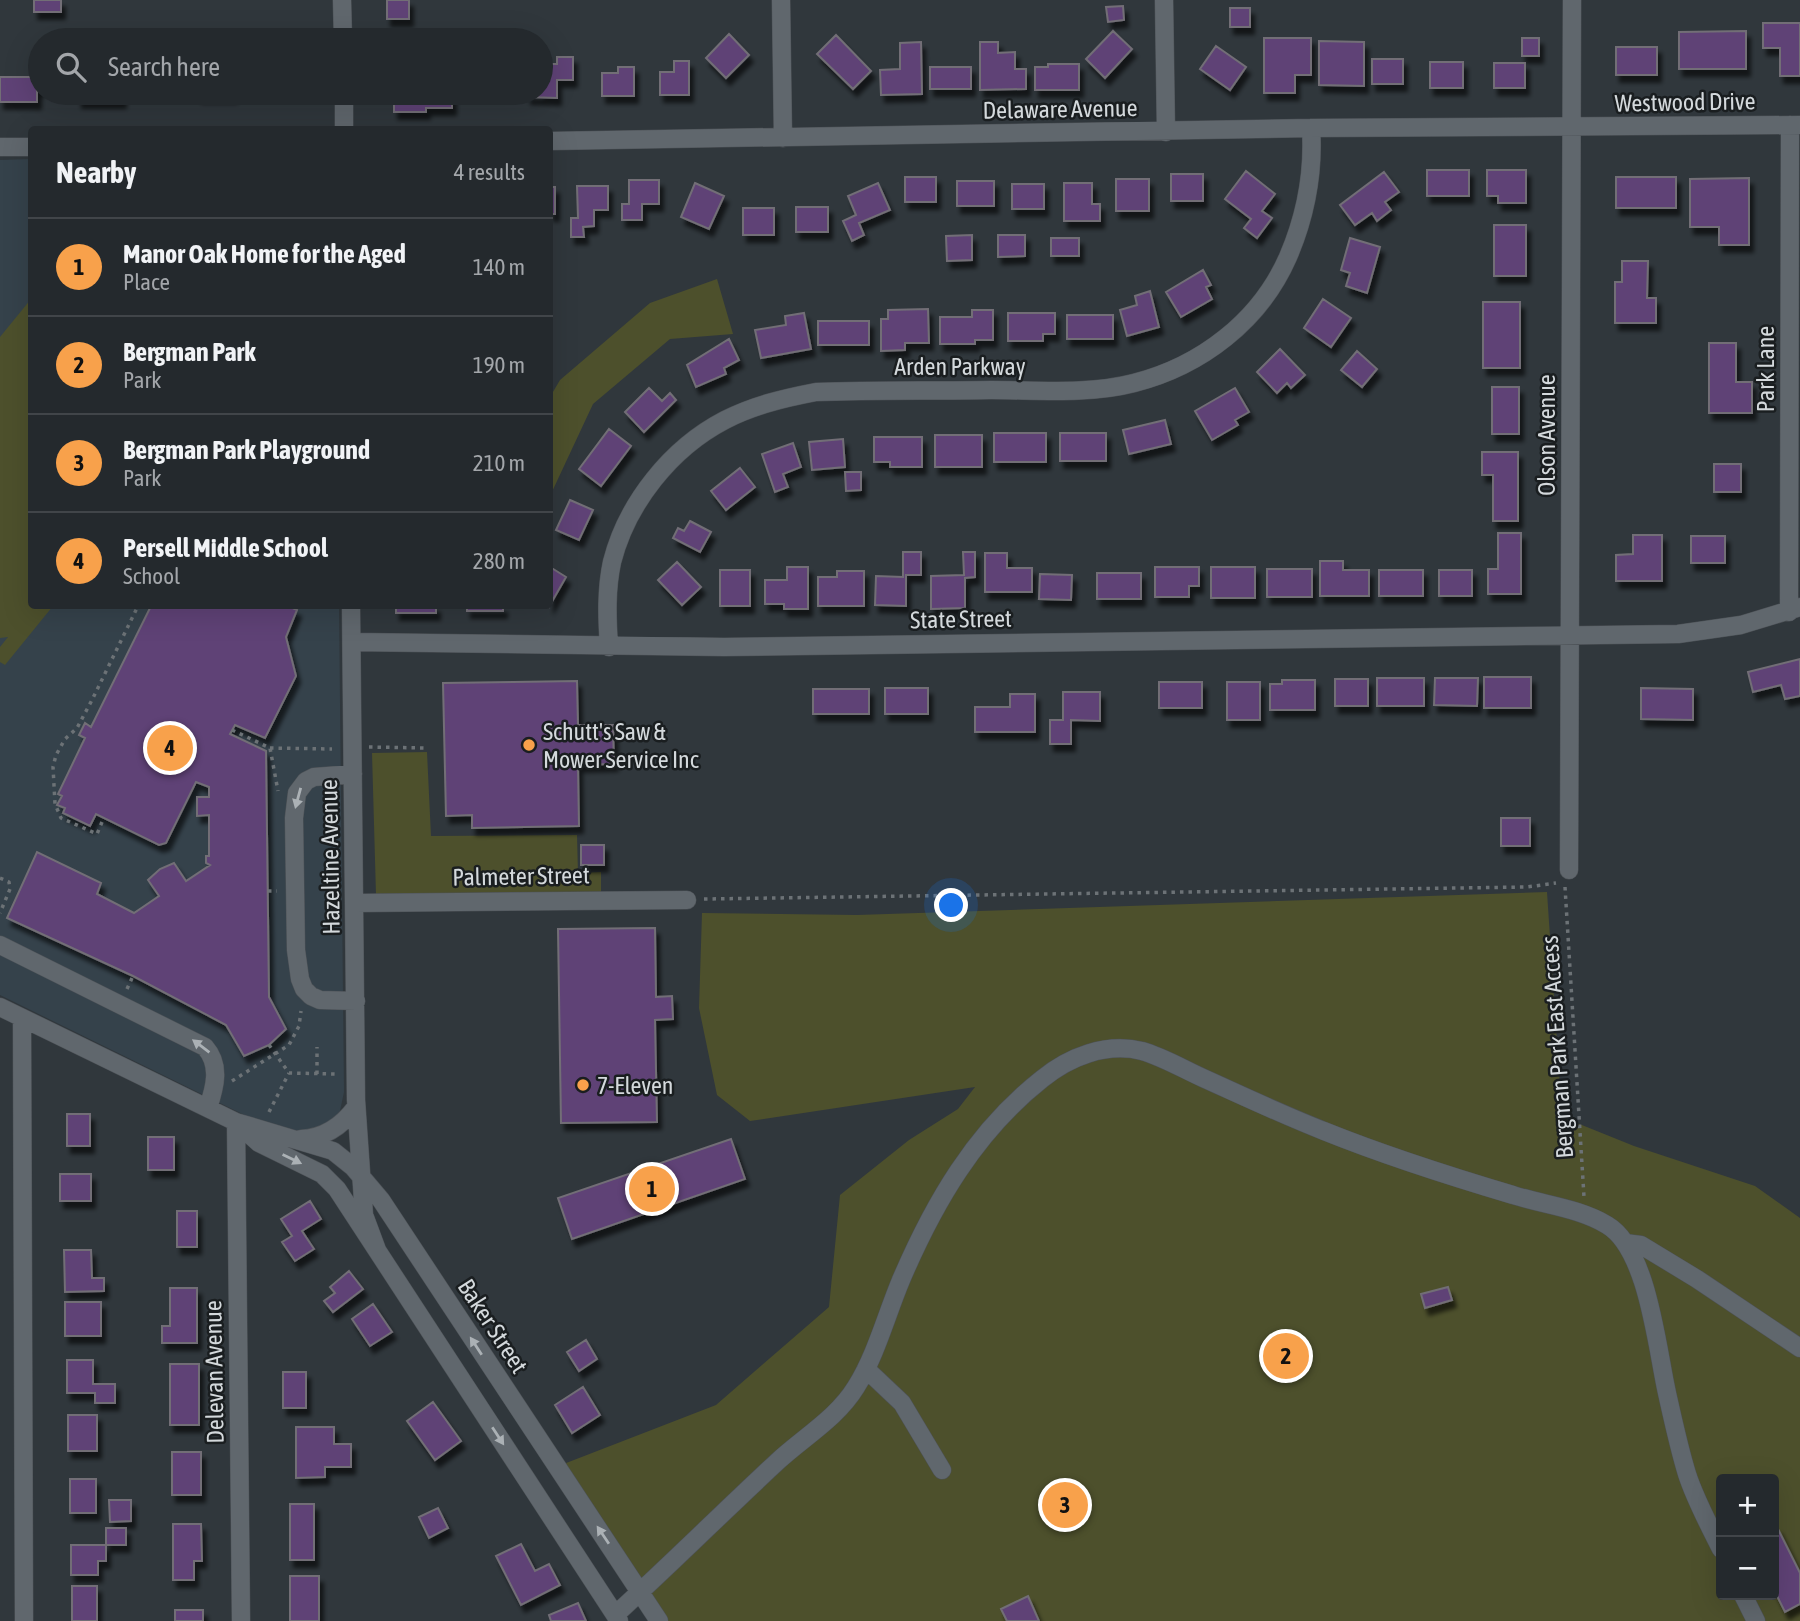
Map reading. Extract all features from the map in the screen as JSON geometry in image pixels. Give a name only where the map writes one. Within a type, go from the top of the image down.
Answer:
[{"type":"street","points":[[342,0],[343,28]]},
{"type":"street","points":[[781,0],[783,138]]},
{"type":"street","points":[[1164,0],[1167,132]]},
{"type":"street","name":"Olson Avenue","points":[[1567,874],[1571,635],[1572,0]]},
{"type":"street","points":[[344,105],[345,126]]},
{"type":"street","name":"Westwood Drive","points":[[1570,128],[1795,125]]},
{"type":"street","name":"Park Lane","points":[[1795,125],[1795,610]]},
{"type":"street","name":"Delaware Avenue","points":[[553,141],[1311,128],[1570,128]]},
{"type":"street","name":"Arden Parkway","points":[[608,647],[607,601],[612,563],[641,495],[691,442],[724,420],[778,399],[816,392],[1076,389],[1132,383],[1182,365],[1213,347],[1238,327],[1260,304],[1280,274],[1304,215],[1311,175],[1311,128]]},
{"type":"street","points":[[0,147],[28,147]]},
{"type":"street","name":"Hazeltine Avenue","points":[[351,609],[356,1107],[364,1215],[377,1251]]},
{"type":"street","name":"State Street","points":[[352,642],[608,647],[1678,635],[1741,625],[1795,610]]},
{"type":"street","points":[[353,774],[314,777],[306,781],[298,793],[294,818],[295,924],[296,966],[303,989],[320,1000],[356,1001]]},
{"type":"street","name":"Palmeter Street","points":[[355,903],[687,900]]},
{"type":"street","points":[[0,945],[205,1047],[214,1061],[216,1082],[208,1108]]},
{"type":"street","name":"Baker Street","points":[[0,1007],[236,1122],[333,1151],[360,1175],[381,1200],[659,1621]]},
{"type":"street","points":[[22,1018],[24,1621]]},
{"type":"street","points":[[617,1618],[640,1592],[782,1458],[841,1408],[866,1369],[935,1207],[970,1152],[1026,1091],[1049,1073],[1094,1051],[1141,1051],[1291,1118],[1366,1147],[1516,1196],[1585,1215],[1611,1227],[1625,1243],[1638,1268],[1648,1300],[1688,1476],[1716,1538]]},
{"type":"street","points":[[295,1139],[309,1139],[333,1130],[342,1124],[356,1107]]},
{"type":"street","name":"Baker Street","points":[[236,1122],[259,1143],[322,1174],[337,1189],[617,1618]]},
{"type":"street","name":"Delevan Avenue","points":[[236,1122],[241,1621]]},
{"type":"street","points":[[1625,1243],[1641,1245],[1800,1348]]},
{"type":"street","points":[[866,1369],[902,1403],[942,1470]]},
{"type":"street","points":[[1746,1600],[1756,1621]]},
{"type":"path","points":[[102,822],[97,834],[61,818],[55,804],[53,768],[59,747],[82,718],[136,609]]},
{"type":"path","points":[[353,747],[425,747]]},
{"type":"path","points":[[270,748],[332,749]]},
{"type":"path","points":[[687,900],[1527,887],[1556,883],[1567,874]]},
{"type":"path","name":"Bergman Park East Access","points":[[1567,874],[1585,1215]]},
{"type":"path","points":[[0,878],[9,882],[10,889],[0,913]]},
{"type":"path","points":[[126,991],[133,976]]},
{"type":"path","points":[[230,1082],[289,1045],[299,1026],[302,1005]]},
{"type":"path","points":[[269,1045],[289,1073]]},
{"type":"path","points":[[317,1047],[317,1074]]},
{"type":"path","points":[[289,1073],[335,1074]]},
{"type":"path","points":[[267,1117],[289,1073]]},
{"type":"shaded area","points":[[28,159],[28,609],[339,609],[344,1092],[340,1111],[328,1127],[289,1137],[0,995],[0,160]]},
{"type":"green space","points":[[717,279],[733,334],[670,339],[593,404],[553,490],[553,392],[560,380],[650,303]]},
{"type":"green space","points":[[28,303],[28,609],[51,609],[5,665],[0,662],[0,647],[8,637],[0,638],[0,337]]},
{"type":"green space","points":[[427,752],[431,836],[577,835],[578,873],[601,872],[601,893],[376,895],[372,753]]},
{"type":"green space","points":[[1547,892],[1562,1117],[1634,1146],[1755,1186],[1800,1218],[1800,1621],[663,1621],[561,1465],[716,1405],[829,1307],[840,1195],[909,1140],[958,1109],[975,1087],[750,1121],[717,1095],[699,1008],[702,913],[857,915]]},
{"type":"building","points":[[34,0],[61,0],[61,12],[34,12]]},
{"type":"building","points":[[387,0],[409,0],[409,19],[387,19]]},
{"type":"building","points":[[1123,6],[1124,20],[1108,22],[1106,7]]},
{"type":"building","points":[[1230,8],[1250,8],[1250,27],[1230,27]]},
{"type":"building","points":[[1763,23],[1800,23],[1800,76],[1780,76],[1780,48],[1763,48]]},
{"type":"building","points":[[1113,31],[1132,49],[1105,78],[1086,59]]},
{"type":"building","points":[[1746,31],[1746,69],[1679,69],[1679,32]]},
{"type":"building","points":[[729,34],[749,55],[726,78],[706,58]]},
{"type":"building","points":[[836,35],[871,71],[853,89],[817,54]]},
{"type":"building","points":[[1264,38],[1311,38],[1311,75],[1295,75],[1295,93],[1264,93]]},
{"type":"building","points":[[1522,38],[1539,38],[1539,56],[1522,56]]},
{"type":"building","points":[[1319,41],[1364,42],[1364,86],[1319,85]]},
{"type":"building","points":[[921,42],[922,94],[881,95],[880,70],[900,69],[900,43]]},
{"type":"building","points":[[980,42],[998,42],[998,53],[1015,52],[1015,69],[1026,69],[1026,89],[980,90]]},
{"type":"building","points":[[1216,46],[1246,67],[1230,90],[1200,69]]},
{"type":"building","points":[[1616,47],[1657,47],[1657,75],[1616,75]]},
{"type":"building","points":[[557,57],[573,57],[573,80],[557,80],[557,98],[553,98],[553,64],[557,64]]},
{"type":"building","points":[[1372,59],[1403,59],[1403,84],[1372,84]]},
{"type":"building","points":[[674,61],[689,61],[689,95],[660,95],[660,72],[674,72]]},
{"type":"building","points":[[1430,62],[1463,62],[1463,88],[1430,88]]},
{"type":"building","points":[[1494,63],[1525,63],[1525,88],[1494,88]]},
{"type":"building","points":[[1048,64],[1079,64],[1079,90],[1035,90],[1035,67],[1048,67]]},
{"type":"building","points":[[618,67],[634,67],[634,96],[602,96],[602,73],[618,73]]},
{"type":"building","points":[[930,67],[971,67],[971,89],[930,89]]},
{"type":"building","points":[[0,77],[28,77],[28,102],[0,102]]},
{"type":"building","points":[[394,105],[452,105],[452,108],[426,108],[426,112],[394,112]]},
{"type":"building","points":[[1427,170],[1469,170],[1469,196],[1427,196]]},
{"type":"building","points":[[1487,170],[1526,170],[1526,203],[1498,203],[1498,196],[1487,196]]},
{"type":"building","points":[[1246,171],[1275,194],[1262,211],[1272,218],[1257,238],[1244,228],[1251,219],[1225,199]]},
{"type":"building","points":[[1384,172],[1399,192],[1385,202],[1391,210],[1377,221],[1372,213],[1355,225],[1340,205]]},
{"type":"building","points":[[1171,174],[1203,174],[1203,201],[1171,201]]},
{"type":"building","points":[[905,177],[936,177],[936,202],[905,202]]},
{"type":"building","points":[[1616,177],[1676,177],[1676,208],[1616,208]]},
{"type":"building","points":[[1749,178],[1749,245],[1719,245],[1719,227],[1690,227],[1690,179]]},
{"type":"building","points":[[1116,179],[1149,179],[1149,211],[1116,211]]},
{"type":"building","points":[[629,180],[659,180],[659,204],[642,204],[642,220],[622,220],[622,204],[629,204]]},
{"type":"building","points":[[957,181],[994,181],[994,206],[957,206]]},
{"type":"building","points":[[695,183],[724,196],[709,229],[681,217]]},
{"type":"building","points":[[878,183],[890,210],[859,223],[864,235],[852,241],[843,221],[856,215],[848,196]]},
{"type":"building","points":[[1064,183],[1092,183],[1092,204],[1100,204],[1100,221],[1064,221]]},
{"type":"building","points":[[1012,184],[1044,184],[1044,209],[1012,209]]},
{"type":"building","points":[[577,186],[608,186],[608,210],[594,210],[594,226],[583,227],[584,237],[571,237],[571,218],[578,218]]},
{"type":"building","points":[[553,187],[555,187],[553,214]]},
{"type":"building","points":[[796,207],[828,207],[828,232],[796,232]]},
{"type":"building","points":[[743,208],[774,208],[774,235],[743,235]]},
{"type":"building","points":[[1494,225],[1526,225],[1526,276],[1494,276]]},
{"type":"building","points":[[972,235],[972,260],[947,261],[946,236]]},
{"type":"building","points":[[998,235],[1025,235],[1025,256],[998,257]]},
{"type":"building","points":[[1051,238],[1079,238],[1079,256],[1051,256]]},
{"type":"building","points":[[1350,238],[1380,247],[1367,293],[1346,286],[1350,273],[1341,270]]},
{"type":"building","points":[[1622,261],[1648,261],[1647,298],[1656,298],[1656,323],[1615,323],[1615,282],[1622,282]]},
{"type":"building","points":[[1203,270],[1211,285],[1206,287],[1212,299],[1181,317],[1166,292]]},
{"type":"building","points":[[1150,291],[1159,327],[1127,336],[1120,310],[1137,305],[1135,296]]},
{"type":"building","points":[[1323,299],[1351,318],[1331,347],[1304,328]]},
{"type":"building","points":[[1483,302],[1520,302],[1520,368],[1483,368]]},
{"type":"building","points":[[928,309],[929,343],[905,343],[905,350],[881,351],[881,319],[888,319],[888,310]]},
{"type":"building","points":[[972,310],[993,310],[993,340],[975,340],[975,344],[940,344],[940,317],[972,317]]},
{"type":"building","points":[[804,313],[811,349],[761,358],[755,330],[786,325],[785,316]]},
{"type":"building","points":[[1008,313],[1055,313],[1055,334],[1043,334],[1043,341],[1008,341]]},
{"type":"building","points":[[1067,315],[1113,315],[1113,339],[1067,339]]},
{"type":"building","points":[[818,321],[869,321],[869,345],[818,345]]},
{"type":"building","points":[[729,339],[739,360],[724,368],[726,374],[696,387],[687,365]]},
{"type":"building","points":[[1709,343],[1736,343],[1736,382],[1752,382],[1752,413],[1709,413]]},
{"type":"building","points":[[1280,349],[1305,375],[1291,388],[1287,383],[1277,393],[1257,372]]},
{"type":"building","points":[[1357,351],[1377,369],[1362,387],[1341,370]]},
{"type":"building","points":[[1492,387],[1519,387],[1519,434],[1492,434]]},
{"type":"building","points":[[649,388],[662,401],[670,393],[676,400],[644,432],[625,412]]},
{"type":"building","points":[[1235,388],[1249,412],[1235,420],[1238,425],[1212,440],[1195,411]]},
{"type":"building","points":[[1165,420],[1171,444],[1129,454],[1123,430]]},
{"type":"building","points":[[609,429],[631,446],[601,486],[579,469]]},
{"type":"building","points":[[994,433],[1046,433],[1046,462],[994,462]]},
{"type":"building","points":[[1060,433],[1106,433],[1106,461],[1060,461]]},
{"type":"building","points":[[935,435],[982,435],[982,467],[935,467]]},
{"type":"building","points":[[874,437],[922,437],[922,467],[890,467],[890,462],[874,462]]},
{"type":"building","points":[[843,439],[845,467],[812,470],[809,442]]},
{"type":"building","points":[[793,443],[801,467],[783,474],[788,487],[775,492],[762,454]]},
{"type":"building","points":[[1482,452],[1518,452],[1518,521],[1493,521],[1493,475],[1482,475]]},
{"type":"building","points":[[1714,464],[1741,464],[1741,492],[1714,492]]},
{"type":"building","points":[[740,468],[755,487],[726,510],[711,491]]},
{"type":"building","points":[[845,472],[861,472],[861,490],[846,491]]},
{"type":"building","points":[[570,500],[593,510],[579,540],[556,530]]},
{"type":"building","points":[[690,521],[711,532],[700,552],[673,538],[678,528],[684,531]]},
{"type":"building","points":[[1498,533],[1521,533],[1521,594],[1488,594],[1488,569],[1498,569]]},
{"type":"building","points":[[1633,535],[1662,535],[1662,581],[1616,581],[1616,555],[1633,554]]},
{"type":"building","points":[[1691,536],[1725,536],[1725,563],[1691,563]]},
{"type":"building","points":[[903,552],[921,552],[921,575],[906,575],[906,606],[875,605],[876,576],[903,577]]},
{"type":"building","points":[[963,552],[975,552],[975,577],[965,578],[965,608],[931,609],[931,576],[964,575]]},
{"type":"building","points":[[985,553],[1007,553],[1007,568],[1032,568],[1032,592],[985,592]]},
{"type":"building","points":[[1320,561],[1343,561],[1343,570],[1369,570],[1369,596],[1320,596]]},
{"type":"building","points":[[677,562],[701,587],[682,605],[658,580]]},
{"type":"building","points":[[787,567],[808,567],[808,609],[784,609],[784,604],[765,604],[765,580],[787,580]]},
{"type":"building","points":[[1155,567],[1199,567],[1199,586],[1189,586],[1189,597],[1155,597]]},
{"type":"building","points":[[1211,567],[1255,567],[1255,598],[1211,598]]},
{"type":"building","points":[[553,569],[566,577],[553,600]]},
{"type":"building","points":[[1267,569],[1312,569],[1312,597],[1267,597]]},
{"type":"building","points":[[720,570],[750,570],[750,606],[720,606]]},
{"type":"building","points":[[1379,570],[1423,570],[1423,596],[1379,596]]},
{"type":"building","points":[[1439,570],[1472,570],[1472,596],[1439,596]]},
{"type":"building","points":[[837,571],[864,571],[864,606],[818,606],[818,577],[837,577]]},
{"type":"building","points":[[1097,573],[1141,573],[1141,599],[1097,599]]},
{"type":"building","points":[[1040,574],[1072,575],[1071,600],[1039,599]]},
{"type":"building","points":[[150,609],[297,610],[286,637],[296,676],[265,738],[235,725],[230,734],[266,751],[269,997],[286,1029],[269,1045],[244,1056],[226,1025],[133,976],[7,918],[37,852],[101,883],[97,894],[134,913],[159,896],[148,880],[160,869],[174,863],[186,881],[210,865],[206,863],[206,856],[209,856],[209,815],[197,816],[197,797],[209,797],[209,787],[196,782],[166,843],[159,845],[96,814],[90,826],[63,813],[65,808],[57,805],[62,796],[58,794],[85,738],[79,735],[85,723],[91,727]]},
{"type":"building","points":[[396,609],[436,609],[436,613],[396,613]]},
{"type":"building","points":[[467,609],[503,609],[503,611]]},
{"type":"building","points":[[1800,659],[1800,696],[1785,699],[1781,685],[1753,692],[1748,672]]},
{"type":"building","points":[[1484,677],[1531,677],[1531,708],[1484,708]]},
{"type":"building","points":[[1377,678],[1424,678],[1424,706],[1377,706]]},
{"type":"building","points":[[1435,678],[1478,678],[1477,706],[1434,705]]},
{"type":"building","points":[[1335,679],[1368,679],[1368,706],[1335,706]]},
{"type":"building","points":[[1282,680],[1315,680],[1315,710],[1270,710],[1270,684],[1282,684]]},
{"type":"building","name":"Schutt's Saw & Mower Service Inc","points":[[577,681],[578,725],[613,725],[614,764],[578,765],[579,826],[472,828],[472,815],[446,816],[443,683]]},
{"type":"building","points":[[1159,682],[1202,682],[1202,708],[1159,708]]},
{"type":"building","points":[[1227,682],[1260,682],[1260,720],[1227,720]]},
{"type":"building","points":[[885,688],[928,688],[928,714],[885,714]]},
{"type":"building","points":[[1641,688],[1693,689],[1693,720],[1641,719]]},
{"type":"building","points":[[813,689],[869,689],[869,714],[813,714]]},
{"type":"building","points":[[1063,692],[1100,692],[1100,721],[1071,720],[1071,744],[1050,744],[1050,720],[1063,720]]},
{"type":"building","points":[[1010,694],[1035,694],[1035,732],[975,732],[975,707],[1010,707]]},
{"type":"building","points":[[1501,818],[1530,818],[1530,846],[1501,846]]},
{"type":"building","points":[[581,845],[604,845],[604,865],[581,865]]},
{"type":"building","points":[[655,928],[656,997],[672,996],[673,1019],[655,1020],[657,1122],[561,1123],[558,929]]},
{"type":"building","points":[[67,1114],[90,1114],[90,1146],[67,1146]]},
{"type":"building","points":[[148,1137],[174,1137],[174,1170],[148,1170]]},
{"type":"building","points":[[731,1139],[745,1179],[572,1239],[558,1198]]},
{"type":"building","points":[[60,1174],[91,1174],[91,1201],[60,1201]]},
{"type":"building","points":[[310,1201],[321,1219],[302,1231],[314,1249],[295,1261],[282,1242],[292,1236],[281,1219]]},
{"type":"building","points":[[177,1211],[197,1211],[197,1247],[177,1247]]},
{"type":"building","points":[[64,1250],[91,1250],[92,1278],[104,1278],[104,1291],[65,1292]]},
{"type":"building","points":[[349,1271],[363,1289],[333,1312],[324,1301],[335,1293],[330,1287]]},
{"type":"building","points":[[1448,1287],[1452,1300],[1425,1308],[1421,1294]]},
{"type":"building","points":[[170,1288],[197,1288],[197,1343],[162,1343],[162,1326],[170,1326]]},
{"type":"building","points":[[65,1302],[101,1302],[101,1336],[65,1336]]},
{"type":"building","points":[[373,1304],[392,1332],[370,1346],[352,1319]]},
{"type":"building","points":[[586,1340],[597,1359],[579,1371],[567,1352]]},
{"type":"building","points":[[67,1360],[93,1360],[93,1384],[115,1384],[115,1403],[95,1403],[95,1393],[67,1393]]},
{"type":"building","points":[[170,1364],[199,1364],[199,1425],[170,1425]]},
{"type":"building","points":[[283,1372],[306,1372],[306,1408],[283,1408]]},
{"type":"building","points":[[583,1387],[600,1415],[572,1433],[555,1405]]},
{"type":"building","points":[[433,1402],[461,1441],[435,1460],[407,1421]]},
{"type":"building","points":[[68,1415],[97,1415],[97,1451],[68,1451]]},
{"type":"building","points":[[296,1427],[334,1427],[334,1444],[351,1444],[351,1467],[325,1467],[325,1477],[296,1478]]},
{"type":"building","points":[[172,1452],[201,1452],[201,1495],[172,1495]]},
{"type":"building","points":[[70,1479],[96,1479],[96,1513],[70,1513]]},
{"type":"building","points":[[109,1500],[131,1500],[131,1521],[110,1522]]},
{"type":"building","points":[[290,1504],[314,1504],[314,1560],[290,1560]]},
{"type":"building","points":[[438,1508],[448,1528],[429,1538],[419,1517]]},
{"type":"building","points":[[173,1524],[201,1524],[202,1561],[194,1561],[194,1580],[173,1580]]},
{"type":"building","points":[[106,1528],[126,1528],[126,1545],[106,1545]]},
{"type":"building","points":[[1779,1531],[1800,1573],[1800,1604],[1785,1612],[1779,1600]]},
{"type":"building","points":[[521,1544],[535,1571],[549,1564],[560,1585],[521,1605],[496,1556]]},
{"type":"building","points":[[71,1545],[106,1545],[106,1561],[98,1561],[98,1575],[71,1575]]},
{"type":"building","points":[[290,1576],[319,1576],[319,1621],[290,1621]]},
{"type":"building","points":[[72,1586],[97,1586],[97,1621],[72,1621]]},
{"type":"building","points":[[1028,1596],[1039,1621],[1007,1621],[1001,1609]]},
{"type":"building","points":[[578,1603],[586,1621],[551,1621],[549,1615]]},
{"type":"building","points":[[175,1610],[203,1610],[203,1621],[175,1621]]},
{"type":"place","name":"Schutt's Saw & Mower Service Inc","points":[[529,745]]},
{"type":"place","name":"Persell Middle School","points":[[170,748]]},
{"type":"place","name":"7-Eleven","points":[[583,1085]]},
{"type":"place","name":"Manor Oak Home for the Aged","points":[[652,1189]]},
{"type":"place","name":"Bergman Park","points":[[1286,1356]]},
{"type":"place","name":"Bergman Park Playground","points":[[1065,1505]]}]
